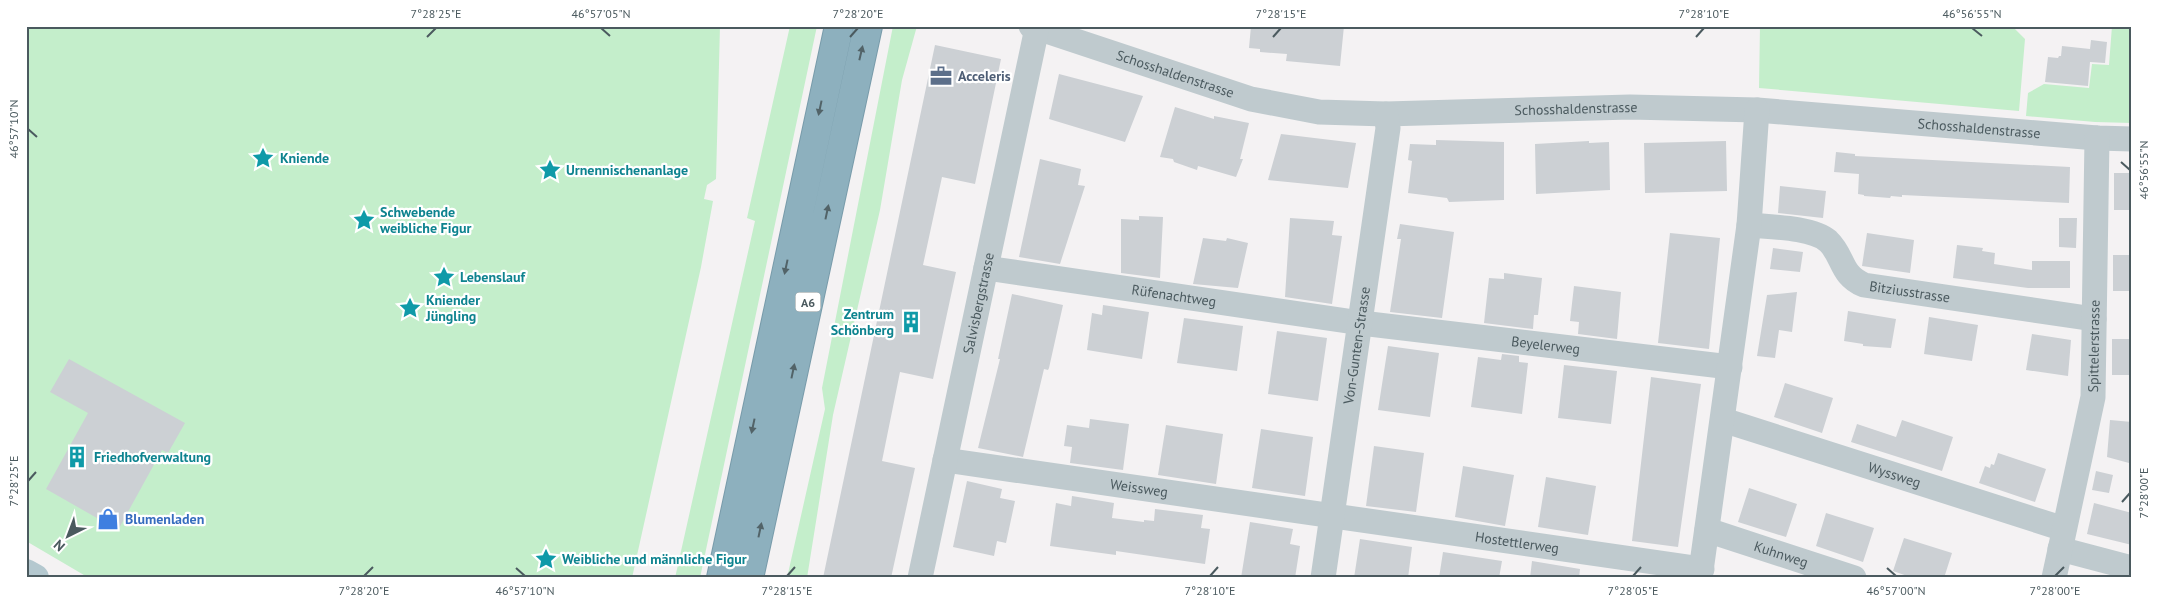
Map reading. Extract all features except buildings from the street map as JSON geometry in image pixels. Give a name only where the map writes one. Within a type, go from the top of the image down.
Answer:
[{"type":"highway","name":"A6","points":[[721,578],[839,26]]},
{"type":"highway","name":"A6","points":[[749,578],[868,26]]},
{"type":"main road","points":[[26,573],[35,578]]},
{"type":"street","name":"Schosshaldenstrasse","points":[[1034,27],[1251,99],[1319,112],[1386,114],[1630,107],[1757,110],[2096,138],[2132,139]]},
{"type":"street","name":"Salvisbergstrasse","points":[[920,578],[986,268],[1034,27]]},
{"type":"street","points":[[1701,574],[1749,225],[1757,110]]},
{"type":"street","name":"Von-Gunten-Strasse","points":[[1323,578],[1388,128],[1386,114]]},
{"type":"street","name":"Spittelerstrasse","points":[[2054,578],[2091,408],[2096,138]]},
{"type":"street","name":"Bitziusstrasse","points":[[1749,225],[1806,232],[1822,237],[1833,248],[1847,274],[1864,285],[2094,319]]},
{"type":"street","name":"Rüfenachtweg","points":[[986,268],[1361,322]]},
{"type":"street","name":"Beyelerweg","points":[[1361,322],[1730,367]]},
{"type":"street","name":"Wyssweg","points":[[1723,420],[2062,539]]},
{"type":"street","name":"Weissweg","points":[[945,460],[1332,516]]},
{"type":"street","name":"Hostettlerweg","points":[[1332,516],[1701,574]]},
{"type":"street","name":"Kuhnweg","points":[[1707,530],[1854,578]]},
{"type":"street","points":[[2062,539],[2132,568]]},
{"type":"green space","points":[[26,26],[720,26],[716,179],[707,185],[704,199],[713,201],[701,267],[632,578],[89,578],[26,541]]},
{"type":"green space","points":[[790,26],[817,26],[700,578],[675,578],[755,221],[747,218]]},
{"type":"green space","points":[[893,26],[917,26],[902,80],[880,210],[833,415],[807,578],[787,578],[825,409],[822,388]]},
{"type":"green space","points":[[1760,26],[2012,26],[2025,39],[2019,111],[1759,88]]},
{"type":"green space","points":[[2112,26],[2132,26],[2132,123],[2026,116],[2028,93],[2044,84],[2089,88],[2092,64],[2109,65]]},
{"type":"place","name":"Acceleris","points":[[941,76]]},
{"type":"place","name":"Kniende","points":[[263,158]]},
{"type":"place","name":"Urnennischenanlage","points":[[550,170]]},
{"type":"place","name":"Schwebende weibliche Figur","points":[[364,220]]},
{"type":"place","name":"Lebenslauf","points":[[444,277]]},
{"type":"place","name":"Kniender Jüngling","points":[[410,308]]},
{"type":"place","name":"Zentrum Schönberg","points":[[911,322]]},
{"type":"place","name":"Friedhofverwaltung","points":[[77,457]]},
{"type":"place","name":"Blumenladen","points":[[108,519]]},
{"type":"place","name":"Weibliche und männliche Figur","points":[[546,559]]}]
